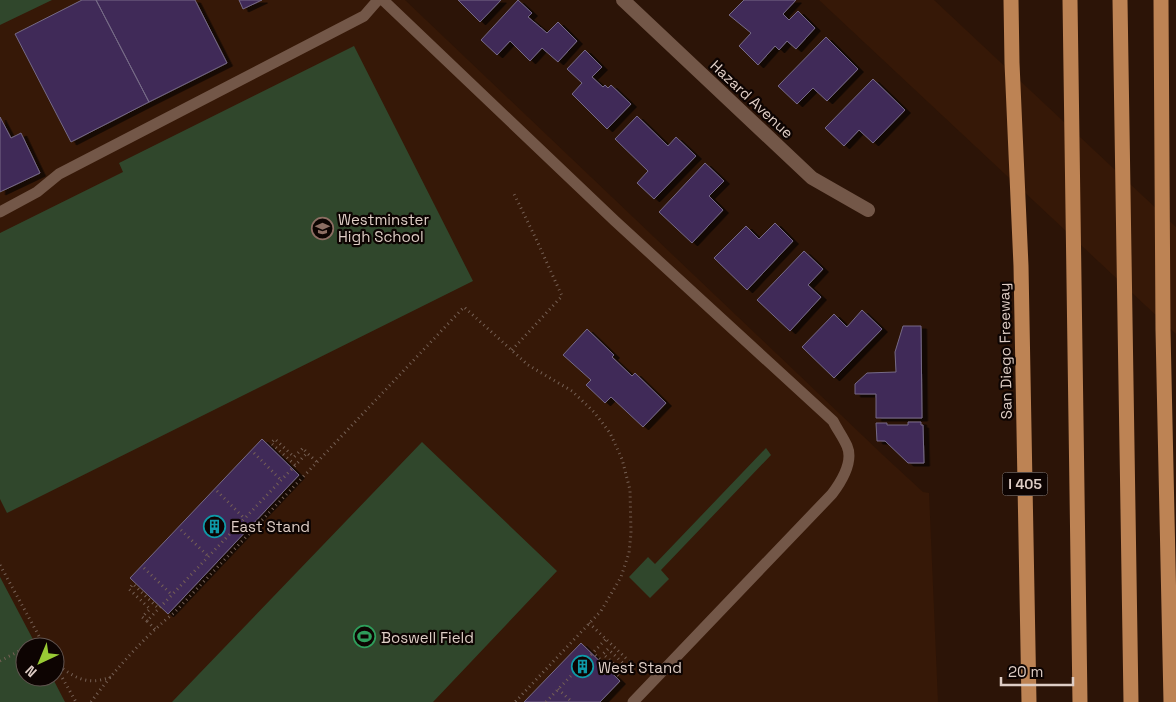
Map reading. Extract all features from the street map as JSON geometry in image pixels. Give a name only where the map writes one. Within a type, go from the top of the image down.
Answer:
[{"type":"highway","name":"San Diego Freeway","points":[[1011,0],[1021,266],[1029,702]]},
{"type":"highway","points":[[1070,0],[1080,702]]},
{"type":"highway","points":[[1120,0],[1131,702]]},
{"type":"highway","points":[[1161,0],[1163,330],[1171,702]]},
{"type":"street","name":"Hazard Avenue","points":[[623,0],[812,178],[868,210]]},
{"type":"lane","points":[[0,212],[37,192],[59,174],[364,16],[378,0]]},
{"type":"lane","points":[[383,0],[608,214],[833,421],[848,448],[848,462],[843,480],[832,494],[633,702]]},
{"type":"path","points":[[512,350],[562,296],[538,241],[514,194]]},
{"type":"path","points":[[91,702],[155,629],[174,613],[464,307],[528,365],[572,391],[594,412],[610,433],[622,459],[630,490],[631,534],[629,553],[621,577],[601,611],[515,702]]},
{"type":"path","points":[[295,465],[272,443],[275,439],[294,457],[303,448],[317,462]]},
{"type":"path","points":[[254,453],[281,480]]},
{"type":"path","points":[[147,621],[307,453]]},
{"type":"path","points":[[217,491],[245,518]]},
{"type":"path","points":[[181,530],[209,557]]},
{"type":"path","points":[[0,564],[39,637]]},
{"type":"path","points":[[144,568],[172,595]]},
{"type":"path","points":[[155,629],[142,617],[150,609],[129,589],[133,584],[159,609]]},
{"type":"path","points":[[589,623],[631,663],[627,667],[608,650],[603,654],[623,672],[619,676],[593,653]]},
{"type":"path","points":[[546,702],[606,639]]},
{"type":"path","points":[[0,661],[15,654]]},
{"type":"path","points":[[65,671],[77,679],[88,681],[100,681],[112,677]]},
{"type":"path","points":[[65,682],[76,702]]},
{"type":"path","points":[[558,688],[572,702]]},
{"type":"shaded area","name":"Westminster High School","points":[[0,0],[405,0],[884,456],[923,492],[929,493],[938,702],[0,702]]},
{"type":"shaded area","points":[[819,0],[934,0],[1176,227],[1176,334]]},
{"type":"green space","points":[[0,0],[52,0],[0,25]]},
{"type":"green space","points":[[354,46],[473,281],[7,513],[0,499],[0,233],[123,172],[119,163]]},
{"type":"green space","name":"Boswell Field","points":[[422,442],[557,571],[433,702],[172,702]]},
{"type":"green space","points":[[766,448],[771,455],[661,570],[669,579],[650,598],[629,577],[648,557],[655,564]]},
{"type":"green space","points":[[0,577],[32,637],[15,637],[15,687],[57,687],[65,702],[0,702]]},
{"type":"building","points":[[82,0],[96,0],[149,102],[71,142],[15,34]]},
{"type":"building","points":[[96,0],[195,0],[227,63],[149,102]]},
{"type":"building","points":[[239,0],[262,0],[243,9]]},
{"type":"building","points":[[458,0],[501,0],[480,22]]},
{"type":"building","points":[[518,0],[532,13],[528,17],[547,33],[558,22],[577,41],[558,62],[542,48],[530,61],[510,41],[497,55],[481,40]]},
{"type":"building","points":[[744,0],[796,0],[783,14],[789,20],[798,11],[815,28],[796,49],[787,41],[779,50],[775,46],[758,65],[739,46],[751,33],[729,15]]},
{"type":"building","points":[[826,37],[858,69],[827,101],[813,88],[797,104],[778,86]]},
{"type":"building","points":[[585,50],[602,67],[592,77],[603,87],[605,85],[608,88],[611,85],[631,104],[607,129],[572,94],[582,83],[567,69]]},
{"type":"building","points":[[873,79],[905,110],[873,143],[859,130],[844,146],[825,128]]},
{"type":"building","points":[[637,116],[668,146],[676,137],[696,156],[654,199],[637,183],[648,171],[615,139]]},
{"type":"building","points":[[0,117],[11,138],[21,133],[40,173],[0,192]]},
{"type":"building","points":[[705,163],[724,181],[709,196],[723,210],[692,243],[659,212]]},
{"type":"building","points":[[775,223],[793,241],[747,290],[714,258],[746,226],[759,239]]},
{"type":"building","points":[[804,251],[823,269],[808,285],[821,297],[790,331],[757,300]]},
{"type":"building","points":[[862,310],[882,329],[834,378],[802,347],[834,314],[847,327]]},
{"type":"building","points":[[903,326],[921,326],[922,418],[876,418],[876,394],[855,394],[855,384],[867,373],[896,372],[895,352]]},
{"type":"building","points":[[587,329],[614,355],[612,357],[632,376],[635,373],[666,403],[643,427],[611,397],[605,403],[586,385],[591,380],[563,355]]},
{"type":"building","points":[[908,422],[921,422],[921,425],[923,425],[924,463],[908,463],[885,441],[877,441],[876,423],[908,425]]},
{"type":"building","name":"East Stand","points":[[262,439],[299,475],[168,614],[130,578]]},
{"type":"building","name":"West Stand","points":[[581,643],[620,681],[600,702],[524,702]]},
{"type":"place","name":"Westminster High School","points":[[322,228]]},
{"type":"place","name":"East Stand","points":[[215,526]]},
{"type":"place","name":"Boswell Field","points":[[365,637]]},
{"type":"place","name":"West Stand","points":[[582,667]]}]
